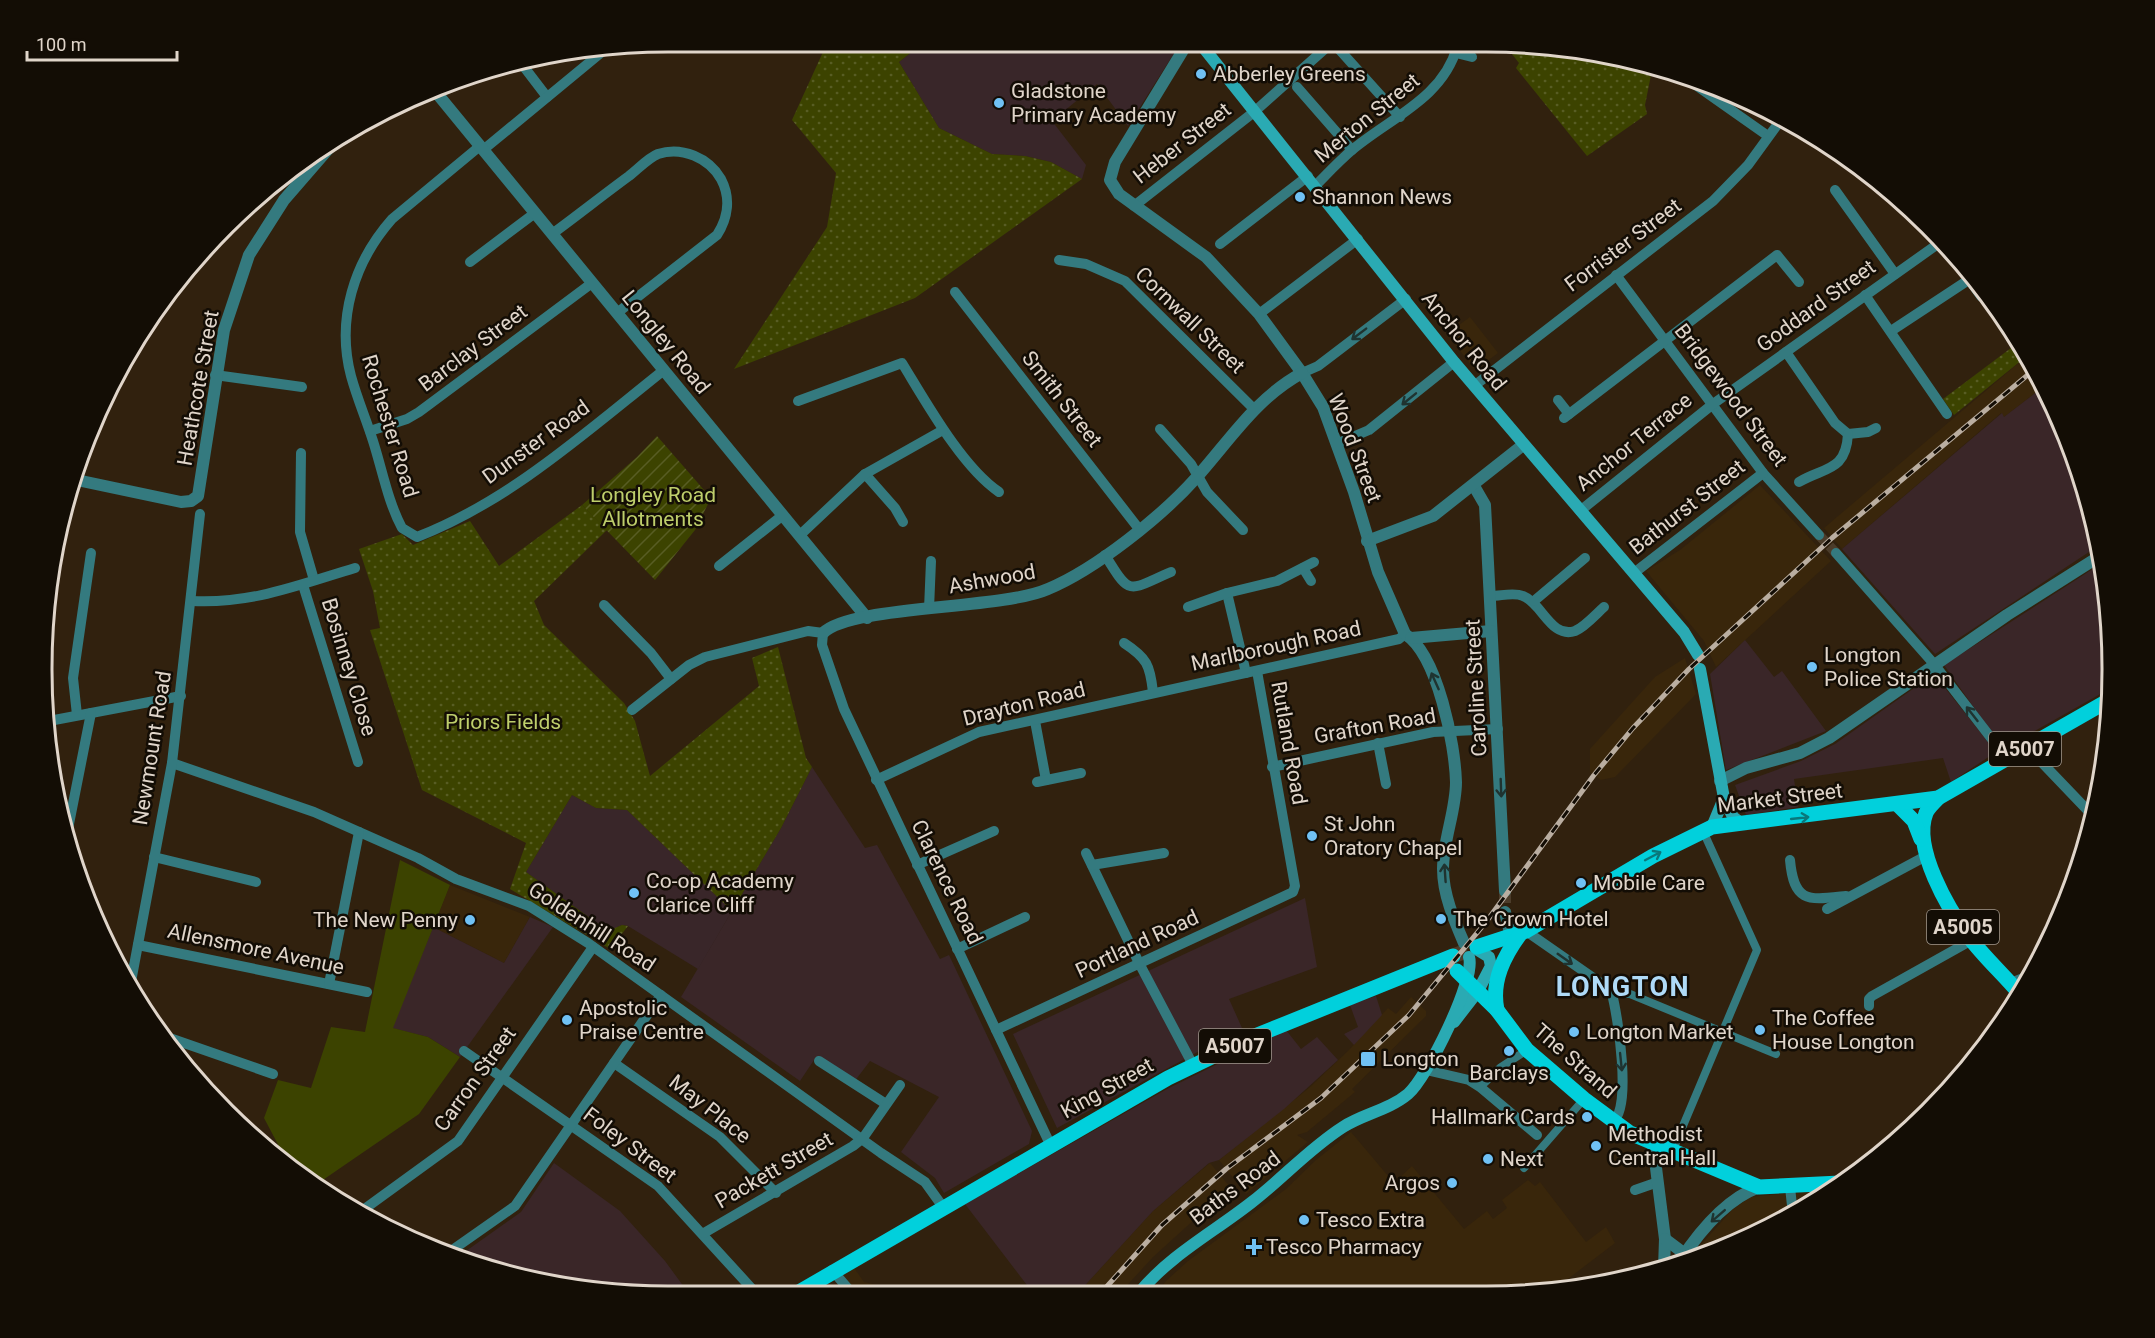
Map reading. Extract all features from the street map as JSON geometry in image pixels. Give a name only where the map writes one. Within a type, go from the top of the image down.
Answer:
[{"type":"main road","name":"Anchor Road","points":[[1207,52],[1454,362],[1688,637],[1698,655]]},
{"type":"main road","points":[[1700,669],[1724,798],[1733,817],[1742,824]]},
{"type":"main road","name":"A5007","points":[[1938,798],[2101,705]]},
{"type":"main road","points":[[1707,829],[1724,798]]},
{"type":"main road","name":"Market Street","points":[[1519,934],[1585,894],[1707,829],[1938,798]]},
{"type":"main road","name":"A5005","points":[[1926,853],[1923,826],[1926,812],[1938,798]]},
{"type":"main road","name":"A5005","points":[[1897,804],[1914,820],[1947,903],[1972,940],[2014,987]]},
{"type":"main road","name":"A5007","points":[[1471,949],[1519,934]]},
{"type":"main road","points":[[1497,1010],[1494,987],[1506,955],[1519,934]]},
{"type":"main road","points":[[1455,972],[1471,963],[1471,949]]},
{"type":"main road","name":"Baths Road","points":[[1146,1286],[1180,1254],[1265,1192],[1330,1135],[1407,1094],[1426,1070],[1446,1032],[1455,972],[1491,966],[1489,957],[1471,949]]},
{"type":"main road","name":"The Strand","points":[[1455,972],[1497,1010],[1527,1050],[1613,1121],[1653,1144],[1759,1187],[1825,1184]]},
{"type":"main road","name":"King Street","points":[[808,1286],[1050,1144],[1193,1065],[1331,1005],[1455,972]]},
{"type":"street","name":"Wood Street","points":[[1182,52],[1110,174],[1110,180],[1119,194],[1206,257],[1259,314],[1302,373],[1323,407],[1354,492],[1367,541],[1408,636],[1425,658],[1437,686],[1450,733],[1456,783],[1443,869],[1450,908],[1471,949]]},
{"type":"street","name":"Heber Street","points":[[1134,206],[1254,112],[1321,52]]},
{"type":"street","points":[[1342,52],[1400,117]]},
{"type":"street","name":"Merton Street","points":[[1220,244],[1400,117],[1438,85],[1453,64],[1456,52]]},
{"type":"street","points":[[1461,52],[1472,57]]},
{"type":"street","name":"Rochester Road","points":[[424,534],[417,537],[402,528],[351,375],[346,345],[349,300],[358,271],[373,243],[392,219],[595,57]]},
{"type":"street","points":[[526,70],[547,97]]},
{"type":"street","points":[[1297,87],[1353,150]]},
{"type":"street","points":[[1708,94],[1768,136]]},
{"type":"street","name":"Longley Road","points":[[439,97],[867,618]]},
{"type":"street","name":"Forrister Street","points":[[1474,386],[1713,201],[1748,165],[1776,125]]},
{"type":"street","points":[[552,234],[655,155],[673,152],[690,154],[713,168],[723,184],[727,201],[725,219],[717,236],[617,313]]},
{"type":"street","name":"Heathcote Street","points":[[82,481],[165,499],[186,502],[195,499],[200,492],[215,375],[224,330],[249,255],[284,200],[315,164]]},
{"type":"street","points":[[1835,190],[1896,274]]},
{"type":"street","points":[[470,262],[535,213]]},
{"type":"street","points":[[1259,314],[1358,239]]},
{"type":"street","name":"Goddard Street","points":[[1713,404],[1934,246]]},
{"type":"street","points":[[1558,400],[1566,416],[1777,255],[1799,282]]},
{"type":"street","name":"Cornwall Street","points":[[1059,260],[1086,264],[1125,281],[1254,410]]},
{"type":"street","name":"Bridgewood Street","points":[[1616,275],[1763,472],[1819,535]]},
{"type":"street","points":[[1891,331],[1965,282]]},
{"type":"street","name":"Barclay Street","points":[[370,431],[407,419],[419,412],[592,283]]},
{"type":"street","name":"Smith Street","points":[[955,292],[1138,529]]},
{"type":"street","points":[[1865,295],[1891,331],[1935,407],[1947,414]]},
{"type":"street","points":[[1302,373],[1318,366],[1406,299]]},
{"type":"street","points":[[1786,352],[1828,414],[1848,434]]},
{"type":"street","points":[[1336,444],[1369,430],[1454,362]]},
{"type":"street","points":[[798,401],[902,363],[944,430],[987,483],[999,492]]},
{"type":"street","name":"Dunster Road","points":[[424,534],[491,500],[540,467],[664,370]]},
{"type":"street","name":"Ashwood","points":[[632,710],[671,679],[705,657],[808,631],[823,633],[830,626],[867,618],[1022,598],[1048,589],[1105,555],[1177,498],[1254,410],[1281,384],[1302,373]]},
{"type":"street","points":[[215,375],[302,387]]},
{"type":"street","name":"Anchor Terrace","points":[[1580,511],[1713,404]]},
{"type":"street","points":[[1848,434],[1868,432],[1876,428]]},
{"type":"street","points":[[1160,429],[1191,464],[1207,492],[1243,530]]},
{"type":"street","points":[[800,536],[864,474],[944,430]]},
{"type":"street","points":[[1799,482],[1841,460],[1847,445],[1848,434]]},
{"type":"street","points":[[1367,541],[1433,516],[1474,486],[1523,445]]},
{"type":"street","points":[[301,453],[300,532],[314,580]]},
{"type":"street","name":"Bathurst Street","points":[[1634,573],[1763,472]]},
{"type":"street","points":[[864,474],[895,508],[903,522]]},
{"type":"street","points":[[1814,476],[1819,487]]},
{"type":"street","name":"Caroline Street","points":[[1474,486],[1485,505],[1505,891]]},
{"type":"street","name":"Newmount Road","points":[[133,973],[172,763],[200,514]]},
{"type":"street","points":[[719,566],[783,515]]},
{"type":"street","points":[[77,715],[73,678],[91,553]]},
{"type":"street","points":[[1836,553],[1934,664],[2008,760]]},
{"type":"street","points":[[1105,555],[1123,584],[1128,588],[1171,572]]},
{"type":"street","points":[[1534,602],[1585,558]]},
{"type":"street","points":[[929,609],[931,561]]},
{"type":"street","points":[[1720,781],[1746,768],[1800,753],[1829,738],[1934,664],[2093,561]]},
{"type":"street","points":[[1188,608],[1227,593],[1277,581],[1314,562]]},
{"type":"street","points":[[192,601],[220,602],[253,599],[355,568]]},
{"type":"street","points":[[1303,568],[1311,581]]},
{"type":"street","name":"Bosinney Close","points":[[303,585],[358,762]]},
{"type":"street","name":"Rutland Road","points":[[1227,593],[1251,672],[1272,767],[1295,886],[1293,892]]},
{"type":"street","points":[[1491,596],[1517,594],[1534,602],[1553,625],[1564,631],[1576,630],[1605,608]]},
{"type":"street","points":[[604,605],[651,653],[671,679]]},
{"type":"street","points":[[1408,636],[1491,631]]},
{"type":"street","name":"Clarence Road","points":[[823,633],[822,645],[843,710],[1050,1144]]},
{"type":"street","name":"Marlborough Road","points":[[1153,692],[1408,636]]},
{"type":"street","points":[[1124,643],[1140,654],[1150,667],[1153,692]]},
{"type":"street","name":"Drayton Road","points":[[876,780],[979,732],[1035,721],[1153,692]]},
{"type":"street","points":[[55,720],[181,696]]},
{"type":"street","points":[[71,816],[91,712]]},
{"type":"street","points":[[1035,721],[1042,781],[1081,773]]},
{"type":"street","name":"Grafton Road","points":[[1272,767],[1433,732],[1498,729]]},
{"type":"street","points":[[1378,743],[1386,784]]},
{"type":"street","points":[[2027,747],[2086,809]]},
{"type":"street","name":"Goldenhill Road","points":[[172,763],[314,812],[456,879],[529,906],[661,995],[863,1138],[881,1154],[925,1182],[942,1207]]},
{"type":"street","points":[[1672,1152],[1757,951],[1707,829]]},
{"type":"street","points":[[917,865],[993,831]]},
{"type":"street","points":[[329,984],[359,832]]},
{"type":"street","points":[[1086,853],[1139,963],[1193,1065]]},
{"type":"street","points":[[1092,866],[1164,853]]},
{"type":"street","points":[[1827,909],[1926,853]]},
{"type":"street","points":[[154,857],[256,882]]},
{"type":"street","points":[[1790,860],[1791,878],[1799,893],[1807,898],[1853,895]]},
{"type":"street","name":"Portland Road","points":[[996,1030],[1293,892]]},
{"type":"street","points":[[1505,912],[1519,934],[1605,986],[1612,994],[1624,1094],[1622,1111],[1613,1121]]},
{"type":"street","points":[[957,949],[1025,917]]},
{"type":"street","points":[[1869,1006],[1869,999],[1872,996],[1972,940]]},
{"type":"street","name":"Allensmore Avenue","points":[[138,945],[367,992]]},
{"type":"street","name":"Carron Street","points":[[368,1207],[458,1141],[592,947]]},
{"type":"street","points":[[1612,994],[1630,994],[1776,1054]]},
{"type":"street","points":[[456,1247],[515,1206],[661,995]]},
{"type":"street","points":[[177,1040],[273,1074]]},
{"type":"street","points":[[1480,1087],[1501,1067],[1527,1050]]},
{"type":"street","name":"Foley Street","points":[[464,1051],[658,1186],[704,1233],[750,1286]]},
{"type":"street","points":[[819,1061],[886,1104]]},
{"type":"street","name":"May Place","points":[[614,1063],[720,1137],[776,1193]]},
{"type":"street","points":[[1426,1070],[1469,1080],[1480,1087],[1524,1129],[1537,1136]]},
{"type":"street","points":[[863,1138],[900,1085]]},
{"type":"street","points":[[1524,1168],[1584,1099]]},
{"type":"street","name":"Packett Street","points":[[704,1233],[776,1193],[863,1138]]},
{"type":"street","points":[[1653,1144],[1665,1239],[1664,1259]]},
{"type":"street","points":[[1635,1190],[1658,1182]]},
{"type":"street","points":[[1688,1251],[1713,1220],[1740,1197],[1759,1187]]},
{"type":"street","points":[[1790,1187],[1792,1204]]},
{"type":"street","points":[[1665,1239],[1679,1254]]},
{"type":"street","points":[[832,1270],[846,1286]]},
{"type":"shaded area","name":"Gladstone Primary Academy","points":[[912,52],[1175,52],[1128,126],[1097,84],[1052,121],[1086,165],[1082,179],[1051,162],[1025,156],[992,154],[939,128],[899,62]]},
{"type":"shaded area","points":[[1470,317],[1498,353],[1475,370],[1447,334]]},
{"type":"shaded area","points":[[2020,362],[2037,392],[2004,417],[2001,413],[1842,549],[1824,528]]},
{"type":"shaded area","points":[[2037,392],[2056,433],[2070,471],[2091,550],[1935,654],[1842,549],[2002,413],[2004,417]]},
{"type":"shaded area","points":[[1760,485],[1831,561],[1716,667],[1704,641],[1646,571],[1680,550]]},
{"type":"shaded area","points":[[2094,568],[2101,629],[2101,693],[2003,749],[1944,665]]},
{"type":"shaded area","points":[[1745,640],[1774,677],[1782,671],[1826,731],[1726,770],[1710,674]]},
{"type":"shaded area","points":[[1685,658],[1696,694],[1615,777],[1601,780],[1590,772],[1590,749],[1655,677]]},
{"type":"shaded area","points":[[1934,674],[1996,752],[1951,782],[1943,758],[1794,779],[1798,807],[1746,815],[1735,785],[1801,761],[1835,744]]},
{"type":"shaded area","points":[[812,767],[865,848],[877,845],[940,959],[949,955],[1032,1131],[1029,1144],[944,1193],[935,1178],[901,1152],[939,1097],[870,1061],[854,1082],[816,1057],[800,1081],[681,997],[781,828]]},
{"type":"shaded area","name":"Co-op Academy Clarice Cliff","points":[[572,795],[596,808],[627,810],[732,911],[698,969],[628,926],[622,925],[608,931],[526,872]]},
{"type":"shaded area","points":[[450,885],[530,917],[504,963],[433,927]]},
{"type":"shaded area","points":[[1305,898],[1317,967],[1229,999],[1242,1028],[1057,1128],[1013,1034]]},
{"type":"shaded area","points":[[530,917],[553,927],[460,1057],[428,1037],[392,1028],[433,927],[504,963]]},
{"type":"shaded area","points":[[1376,996],[1382,1015],[1354,1045],[1344,1034],[1358,1027],[1350,1005]]},
{"type":"shaded area","points":[[1411,997],[1426,1011],[1426,1016],[1352,1089],[1355,1092],[1307,1132],[1297,1135],[1308,1142],[1246,1194],[1219,1160],[1309,1088],[1388,1008],[1396,1014]]},
{"type":"shaded area","points":[[1286,1030],[1301,1049],[1317,1037],[1338,1060],[1284,1109],[1219,1160],[1209,1163],[1153,1211],[1084,1286],[1028,1286],[965,1204],[1167,1089]]},
{"type":"shaded area","points":[[1351,1132],[1394,1183],[1412,1166],[1464,1229],[1487,1211],[1493,1219],[1507,1208],[1502,1200],[1528,1180],[1535,1186],[1540,1182],[1586,1242],[1606,1227],[1615,1243],[1567,1280],[1526,1284],[1162,1286],[1188,1261],[1286,1189],[1316,1160]]},
{"type":"shaded area","points":[[554,1163],[620,1211],[665,1261],[683,1286],[629,1284],[549,1274],[466,1251],[521,1212]]},
{"type":"shaded area","points":[[1210,1163],[1230,1187],[1153,1257],[1126,1286],[1084,1286],[1153,1211]]},
{"type":"shaded area","points":[[1814,1191],[1759,1222],[1698,1248],[1732,1210],[1750,1197]]},
{"type":"shaded area","points":[[854,1268],[864,1282],[878,1286],[848,1286],[840,1277],[841,1270]]},
{"type":"green space","points":[[823,52],[912,52],[899,62],[939,128],[992,154],[1025,156],[1051,162],[1082,179],[915,298],[734,369],[827,227],[836,173],[792,120]]},
{"type":"green space","points":[[1511,53],[1606,64],[1651,75],[1645,105],[1647,114],[1587,156],[1516,68],[1519,63]]},
{"type":"green space","points":[[2012,347],[2020,361],[1954,415],[1943,399]]},
{"type":"green space","name":"Longley Road Allotments","points":[[657,436],[711,498],[695,530],[655,580],[582,505],[637,457]]},
{"type":"green space","name":"Priors Fields","points":[[582,505],[607,530],[534,601],[544,625],[624,703],[635,721],[650,776],[759,686],[752,658],[778,647],[806,758],[812,767],[781,828],[732,911],[627,810],[596,808],[572,795],[526,872],[608,931],[622,925],[628,926],[610,949],[510,889],[526,843],[422,790],[370,630],[380,628],[373,591],[359,549],[402,534],[413,545],[470,521],[499,566]]},
{"type":"green space","points":[[400,860],[450,885],[393,1028],[428,1037],[460,1057],[419,1114],[323,1180],[279,1146],[264,1118],[278,1080],[311,1088],[331,1027],[365,1032]]},
{"type":"tunnel","points":[[1819,535],[1836,553]]},
{"type":"tunnel","points":[[1505,891],[1505,912]]},
{"type":"tunnel","points":[[1453,956],[1477,947]]},
{"type":"railway","points":[[1107,1286],[1162,1225],[1226,1169],[1321,1098],[1409,1015],[1486,922],[1594,775],[1633,728],[1689,669],[1832,538],[2028,375]]},
{"type":"place","name":"Abberley Greens","points":[[1201,74]]},
{"type":"place","name":"Gladstone Primary Academy","points":[[999,103]]},
{"type":"place","name":"Shannon News","points":[[1300,197]]},
{"type":"place","name":"Longton Police Station","points":[[1812,667]]},
{"type":"place","name":"St John Oratory Chapel","points":[[1312,836]]},
{"type":"place","name":"Mobile Care","points":[[1581,883]]},
{"type":"place","name":"Co-op Academy Clarice Cliff","points":[[634,893]]},
{"type":"place","name":"The Crown Hotel","points":[[1441,919]]},
{"type":"place","name":"The New Penny","points":[[470,920]]},
{"type":"place","name":"Apostolic Praise Centre","points":[[567,1020]]},
{"type":"place","name":"The Coffee House Longton","points":[[1760,1030]]},
{"type":"place","name":"Longton Market","points":[[1574,1032]]},
{"type":"place","name":"Barclays","points":[[1509,1051]]},
{"type":"place","name":"Longton","points":[[1368,1059]]},
{"type":"place","name":"Hallmark Cards","points":[[1587,1117]]},
{"type":"place","name":"Methodist Central Hall","points":[[1596,1146]]},
{"type":"place","name":"Next","points":[[1488,1159]]},
{"type":"place","name":"Argos","points":[[1452,1183]]},
{"type":"place","name":"Tesco Extra","points":[[1304,1220]]},
{"type":"place","name":"Tesco Pharmacy","points":[[1254,1247]]},
{"type":"district","name":"LONGTON","points":[[1623,987]]}]
